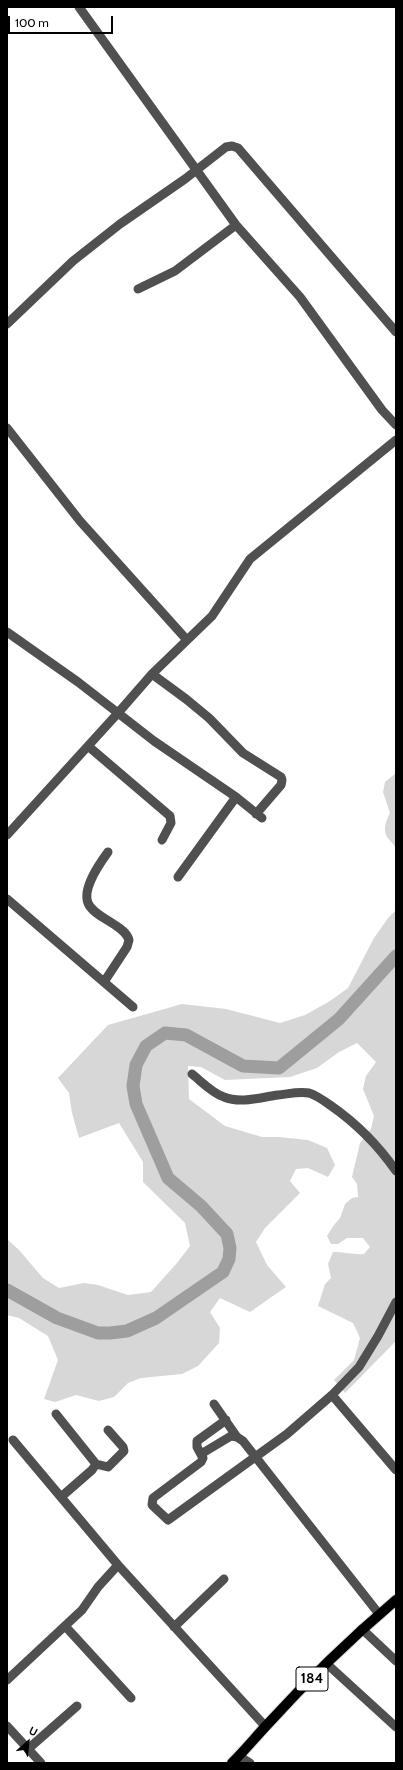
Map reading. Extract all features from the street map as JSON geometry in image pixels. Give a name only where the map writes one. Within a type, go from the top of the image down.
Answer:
[{"type":"main road","name":"184","points":[[232,1763],[240,1756],[265,1726],[362,1629],[396,1600]]},
{"type":"street","points":[[79,7],[236,225],[300,297],[382,410],[396,425]]},
{"type":"street","points":[[7,324],[72,261],[120,224],[196,171],[226,147],[232,146],[238,148],[396,332]]},
{"type":"street","points":[[138,289],[175,271],[236,225]]},
{"type":"street","points":[[7,428],[80,520],[187,640]]},
{"type":"street","points":[[8,830],[88,746],[152,674],[212,616],[250,559],[396,440]]},
{"type":"street","points":[[9,636],[78,682],[154,741],[236,798],[259,816],[281,786],[281,777],[248,757],[186,698],[152,674]]},
{"type":"street","points":[[88,746],[170,816],[171,823],[162,840]]},
{"type":"street","points":[[178,877],[236,798]]},
{"type":"street","points":[[104,982],[127,947],[129,940],[123,930],[93,910],[88,903],[87,896],[91,880],[96,868],[108,852]]},
{"type":"street","points":[[7,898],[132,1007]]},
{"type":"street","points":[[192,1074],[216,1093],[236,1100],[298,1092],[309,1093],[320,1098],[342,1113],[368,1135],[387,1157],[396,1171]]},
{"type":"street","points":[[226,1420],[197,1441],[197,1447],[203,1458],[201,1462],[156,1495],[151,1502],[154,1508],[168,1520],[287,1434],[332,1394],[359,1367],[381,1331],[396,1302]]},
{"type":"street","points":[[332,1394],[396,1470]]},
{"type":"street","points":[[214,1404],[237,1437],[243,1441],[256,1456],[379,1614]]},
{"type":"street","points":[[56,1414],[96,1464],[108,1467],[124,1451],[108,1430]]},
{"type":"street","points":[[202,1454],[228,1438],[237,1437]]},
{"type":"street","points":[[13,1440],[118,1565],[265,1726]]},
{"type":"street","points":[[61,1497],[92,1470],[96,1464]]},
{"type":"street","points":[[7,1680],[82,1610],[98,1587],[118,1565]]},
{"type":"street","points":[[174,1627],[224,1579]]},
{"type":"street","points":[[65,1626],[130,1698]]},
{"type":"street","points":[[362,1629],[396,1661]]},
{"type":"street","points":[[327,1664],[396,1727]]},
{"type":"street","points":[[28,1748],[77,1706]]},
{"type":"street","points":[[7,1726],[41,1763]]},
{"type":"street","points":[[240,1756],[250,1763]]},
{"type":"shaded area","points":[[396,773],[396,849],[385,832],[386,823],[390,813],[383,792],[385,782]]},
{"type":"shaded area","points":[[396,910],[396,1341],[345,1393],[334,1380],[354,1360],[360,1338],[353,1323],[318,1306],[325,1284],[331,1278],[328,1264],[333,1252],[364,1254],[370,1247],[363,1238],[347,1238],[338,1244],[331,1244],[327,1236],[340,1218],[345,1204],[352,1198],[358,1197],[357,1184],[352,1177],[360,1143],[371,1129],[374,1116],[363,1089],[366,1076],[376,1062],[357,1043],[339,1052],[317,1068],[290,1077],[225,1080],[201,1067],[188,1066],[189,1099],[225,1126],[262,1137],[308,1140],[327,1148],[335,1165],[328,1177],[308,1168],[296,1169],[290,1181],[300,1193],[265,1228],[256,1242],[267,1265],[286,1287],[250,1312],[220,1298],[210,1312],[220,1328],[219,1343],[198,1366],[182,1374],[141,1378],[128,1383],[114,1397],[99,1401],[76,1395],[55,1402],[44,1399],[58,1360],[48,1336],[19,1318],[7,1315],[7,1239],[19,1250],[43,1278],[59,1288],[84,1283],[98,1285],[128,1295],[151,1292],[190,1246],[185,1223],[143,1182],[143,1162],[119,1123],[79,1138],[72,1113],[69,1093],[58,1078],[108,1025],[182,1004],[226,1009],[280,1023],[305,1015],[330,1001],[348,988],[374,938],[388,918]]},
{"type":"waterway","points":[[7,1290],[57,1318],[98,1333],[110,1333],[127,1331],[156,1318],[223,1272],[229,1259],[230,1248],[227,1234],[201,1206],[168,1178],[136,1104],[133,1086],[136,1065],[146,1046],[165,1033],[186,1035],[243,1066],[279,1068],[339,1019],[396,956]]}]
